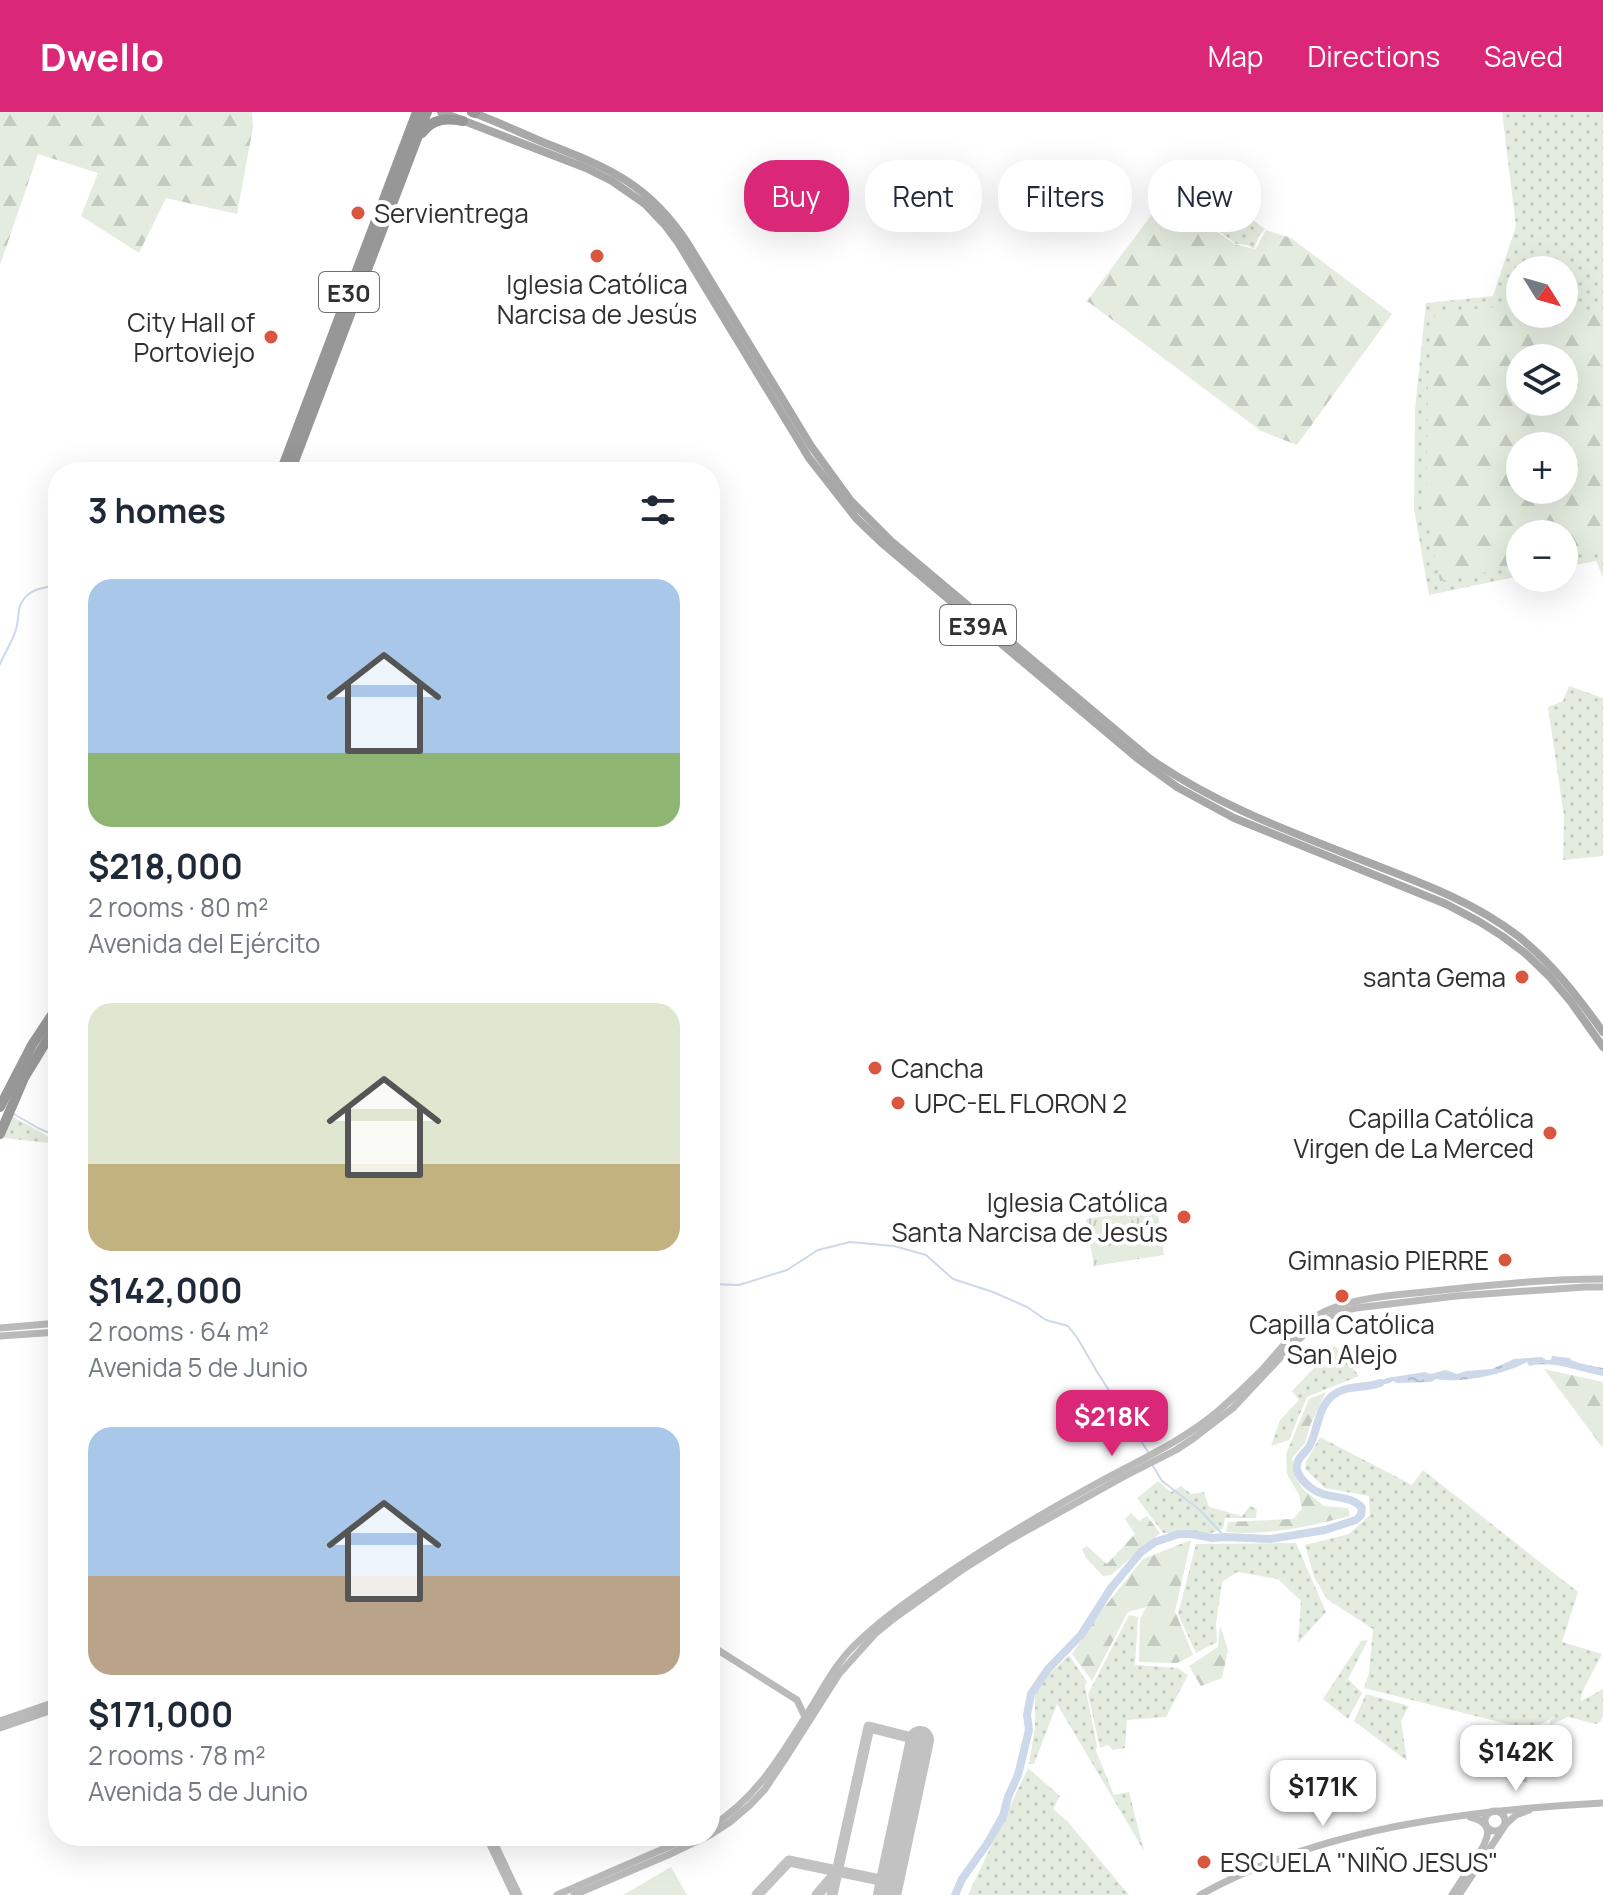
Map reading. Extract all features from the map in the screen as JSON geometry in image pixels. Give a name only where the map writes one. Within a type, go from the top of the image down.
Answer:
[{"type":"highway","name":"E30","points":[[285,462],[417,112]]},
{"type":"highway","name":"E30","points":[[294,462],[427,112]]},
{"type":"highway","points":[[413,148],[432,122],[450,119],[463,121]]},
{"type":"highway","points":[[0,1134],[5,1106],[32,1045],[48,1021]]},
{"type":"highway","points":[[5,1106],[48,1038]]},
{"type":"main road","name":"E39A","points":[[441,112],[590,170],[645,204],[679,244],[809,458],[856,518],[910,568],[1130,752],[1169,782],[1222,812],[1428,896],[1493,929],[1549,976],[1603,1047]]},
{"type":"main road","name":"E39A","points":[[473,112],[606,168],[654,201],[675,224],[818,458],[851,501],[891,541],[1149,758],[1225,804],[1433,888],[1489,916],[1530,945],[1551,966],[1603,1032]]},
{"type":"main road","points":[[720,1827],[765,1789],[836,1668],[853,1646],[889,1614],[1004,1536],[1166,1448],[1201,1425],[1247,1385],[1290,1337],[1313,1317],[1354,1301],[1378,1297],[1504,1284],[1603,1279]]},
{"type":"main road","points":[[720,1820],[757,1788],[839,1674],[876,1633],[965,1568],[1008,1541],[1194,1438],[1233,1408],[1293,1344],[1317,1324],[1335,1314],[1356,1308],[1456,1296],[1603,1287]]},
{"type":"main road","points":[[0,1328],[48,1324]]},
{"type":"main road","points":[[0,1336],[48,1333]]},
{"type":"main road","points":[[720,1653],[798,1704],[806,1716]]},
{"type":"main road","points":[[798,1704],[822,1690]]},
{"type":"main road","points":[[798,1704],[812,1706],[821,1702]]},
{"type":"main road","points":[[0,1721],[48,1704]]},
{"type":"main road","points":[[798,1704],[801,1730]]},
{"type":"main road","points":[[0,1728],[48,1711]]},
{"type":"main road","points":[[1200,1895],[1255,1868],[1311,1848],[1368,1834],[1494,1811],[1603,1803]]},
{"type":"main road","points":[[1459,1895],[1504,1828],[1520,1813],[1542,1807]]},
{"type":"main road","points":[[1452,1895],[1485,1844],[1488,1834],[1486,1818],[1494,1811]]},
{"type":"main road","points":[[1494,1811],[1505,1817],[1504,1828]]},
{"type":"main road","points":[[1463,1816],[1479,1820],[1494,1832],[1504,1828]]},
{"type":"main road","points":[[493,1846],[516,1895]]},
{"type":"main road","points":[[557,1895],[670,1846]]},
{"type":"main road","points":[[574,1895],[686,1846]]},
{"type":"green space","points":[[0,112],[252,112],[253,127],[237,214],[166,198],[139,253],[81,216],[98,173],[38,154],[0,265]]},
{"type":"green space","points":[[1502,112],[1603,112],[1603,577],[1596,561],[1578,564],[1578,520],[1506,520],[1506,579],[1429,595],[1414,509],[1415,409],[1426,303],[1493,296],[1506,256],[1506,328],[1578,328],[1578,256],[1506,256],[1516,226]]},
{"type":"green space","points":[[1148,220],[1148,232],[1217,232],[1236,245],[1255,250],[1266,230],[1291,238],[1392,314],[1297,445],[1261,431],[1087,301]]},
{"type":"green space","points":[[1261,226],[1265,229],[1254,249],[1236,244],[1220,232],[1261,232]]},
{"type":"green space","points":[[1506,306],[1506,328],[1578,328],[1578,309],[1603,313],[1603,551],[1601,548],[1578,553],[1578,520],[1506,520],[1506,569],[1440,581],[1426,516],[1428,380],[1435,314]]},
{"type":"green space","points":[[1569,686],[1603,698],[1603,856],[1563,860],[1564,816],[1548,707],[1563,701]]},
{"type":"green space","points":[[10,1115],[48,1136],[48,1143],[4,1138]]},
{"type":"green space","points":[[1157,1208],[1164,1255],[1094,1266],[1086,1219]]},
{"type":"green space","points":[[1335,1346],[1359,1376],[1307,1397],[1289,1440],[1271,1446],[1280,1420],[1299,1400],[1292,1391]]},
{"type":"green space","points":[[1544,1369],[1603,1382],[1603,1448]]},
{"type":"green space","points":[[1326,1392],[1305,1443],[1292,1458],[1295,1477],[1303,1489],[1324,1506],[1348,1508],[1350,1516],[1273,1531],[1226,1532],[1228,1522],[1293,1519],[1302,1509],[1299,1495],[1287,1474],[1286,1454],[1309,1399]]},
{"type":"green space","points":[[1320,1437],[1412,1485],[1423,1470],[1578,1592],[1562,1642],[1602,1654],[1582,1692],[1581,1701],[1603,1689],[1601,1721],[1596,1724],[1568,1717],[1550,1725],[1550,1720],[1559,1714],[1531,1730],[1364,1688],[1369,1673],[1373,1629],[1327,1599],[1314,1577],[1305,1545],[1349,1534],[1370,1515],[1369,1496],[1325,1488],[1305,1469]]},
{"type":"green space","points":[[1158,1481],[1171,1492],[1181,1486],[1191,1494],[1204,1492],[1209,1507],[1242,1516],[1250,1506],[1257,1509],[1256,1518],[1225,1518],[1223,1529],[1211,1533],[1163,1533],[1137,1498]]},
{"type":"green space","points":[[1131,1513],[1139,1521],[1147,1516],[1160,1533],[1111,1575],[1103,1576],[1082,1549],[1087,1546],[1107,1564],[1135,1534],[1125,1519]]},
{"type":"green space","points":[[1191,1540],[1175,1611],[1193,1655],[1177,1663],[1139,1662],[1140,1619],[1146,1607],[1128,1612],[1092,1681],[1072,1654],[1102,1610],[1143,1559]]},
{"type":"green space","points":[[1296,1543],[1326,1612],[1298,1643],[1301,1601],[1278,1579],[1237,1572],[1222,1582],[1216,1624],[1217,1642],[1196,1653],[1178,1614],[1196,1544]]},
{"type":"green space","points":[[1129,1615],[1138,1617],[1135,1665],[1178,1668],[1188,1675],[1166,1717],[1127,1720],[1125,1748],[1113,1750],[1108,1745],[1100,1748],[1088,1694]]},
{"type":"green space","points":[[1220,1625],[1228,1650],[1222,1678],[1201,1686],[1189,1666],[1218,1647]]},
{"type":"green space","points":[[1368,1640],[1348,1679],[1362,1693],[1348,1719],[1323,1699],[1361,1641]]},
{"type":"green space","points":[[1069,1655],[1087,1682],[1085,1686],[1096,1751],[1114,1795],[1129,1792],[1144,1851],[1057,1704],[1034,1764],[1029,1764],[1035,1727],[1035,1696],[1045,1678]]},
{"type":"green space","points":[[1366,1694],[1409,1706],[1401,1721],[1407,1761],[1354,1721]]},
{"type":"green space","points":[[1505,1730],[1530,1733],[1532,1761],[1525,1766],[1528,1783],[1523,1782],[1518,1766],[1510,1768],[1508,1759],[1515,1756],[1513,1742],[1506,1742]]},
{"type":"green space","points":[[1028,1768],[1060,1796],[1053,1809],[1068,1822],[1129,1895],[968,1895]]},
{"type":"green space","points":[[671,1867],[687,1895],[623,1895]]},
{"type":"water","points":[[1552,1356],[1603,1368],[1603,1376],[1557,1365],[1529,1366],[1527,1362],[1483,1377],[1436,1379],[1431,1382],[1393,1381],[1358,1390],[1387,1378],[1446,1370],[1457,1374],[1492,1369],[1514,1359],[1542,1357],[1551,1360]]},
{"type":"waterway","points":[[0,664],[15,633],[24,598],[48,587]]},
{"type":"waterway","points":[[12,1113],[48,1132]]},
{"type":"waterway","points":[[720,1284],[739,1285],[787,1270],[818,1250],[850,1242],[894,1246],[926,1255],[953,1279],[993,1292],[1027,1307],[1046,1320],[1068,1326],[1148,1452]]},
{"type":"waterway","points":[[955,1895],[1003,1816],[1018,1775],[1029,1730],[1027,1715],[1031,1694],[1048,1669],[1081,1635],[1111,1588],[1141,1552],[1155,1542],[1179,1534],[1270,1539],[1325,1530],[1356,1520],[1362,1508],[1352,1501],[1317,1492],[1300,1477],[1297,1465],[1312,1441],[1323,1407],[1332,1396],[1343,1390],[1380,1383]]},
{"type":"waterway","points":[[1153,1466],[1162,1481],[1200,1510],[1225,1537]]},
{"type":"taxiway","points":[[832,1895],[869,1727],[920,1740]]},
{"type":"taxiway","points":[[757,1895],[789,1861],[890,1882]]},
{"type":"taxiway","points":[[817,1895],[834,1875]]},
{"type":"runway","points":[[887,1895],[920,1740]]},
{"type":"place","name":"Servientrega","points":[[358,213]]},
{"type":"place","name":"Iglesia Católica Narcisa de Jesús","points":[[597,256]]},
{"type":"place","name":"City Hall of Portoviejo","points":[[271,337]]},
{"type":"place","name":"santa Gema","points":[[1522,977]]},
{"type":"place","name":"Cancha","points":[[875,1068]]},
{"type":"place","name":"UPC-EL FLORON 2","points":[[898,1103]]},
{"type":"place","name":"Capilla Católica Virgen de La Merced","points":[[1550,1133]]},
{"type":"place","name":"Iglesia Católica Santa Narcisa de Jesús","points":[[1184,1217]]},
{"type":"place","name":"Gimnasio PIERRE","points":[[1505,1260]]},
{"type":"place","name":"Capilla Católica San Alejo","points":[[1342,1296]]},
{"type":"place","name":"ESCUELA \"NIÑO JESUS\"","points":[[1204,1862]]}]
